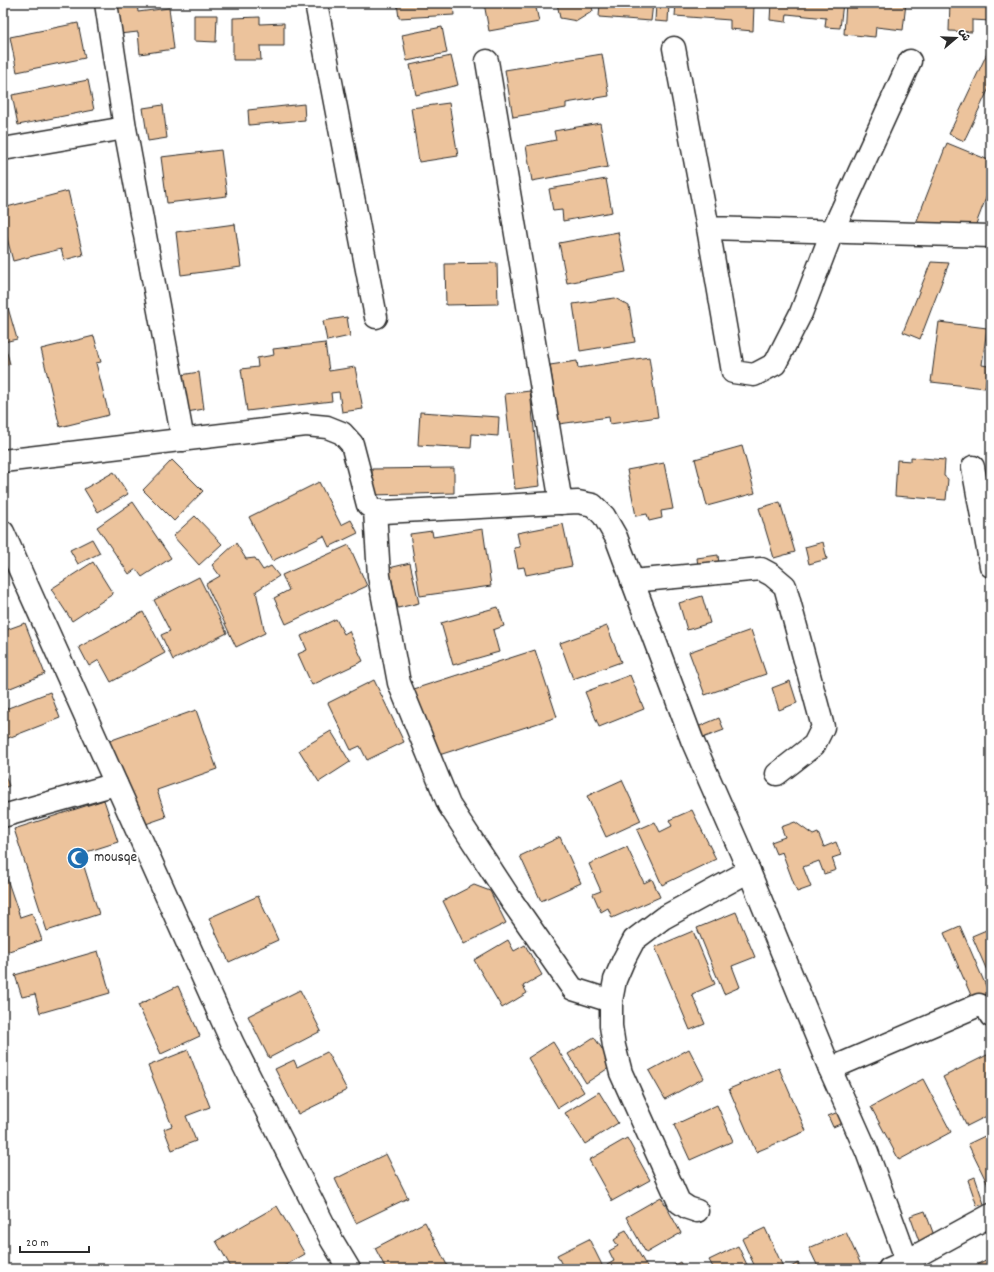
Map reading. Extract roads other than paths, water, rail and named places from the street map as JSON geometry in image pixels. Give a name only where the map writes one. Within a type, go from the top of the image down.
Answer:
[{"type":"street","points":[[106,3],[124,128],[183,440]]},
{"type":"street","points":[[316,3],[376,317]]},
{"type":"street","points":[[674,48],[708,228],[733,372],[754,375],[775,364],[801,313],[832,232],[910,61]]},
{"type":"street","points":[[487,61],[561,503]]},
{"type":"street","points":[[3,149],[124,128]]},
{"type":"street","points":[[708,228],[991,236]]},
{"type":"street","points":[[3,461],[306,425],[327,427],[342,433],[352,444],[368,505],[375,510],[383,512],[578,502],[593,505],[604,516],[616,538],[692,740],[749,871],[830,1069],[867,1152],[902,1266],[991,1215]]},
{"type":"street","points":[[973,466],[991,566]]},
{"type":"street","points":[[375,510],[379,576],[399,683],[449,805],[511,900],[573,989],[611,1001]]},
{"type":"street","points":[[3,532],[232,1042],[331,1239],[343,1267]]},
{"type":"street","points":[[632,581],[761,569],[772,575],[785,586],[823,726],[814,745],[777,774]]},
{"type":"street","points":[[3,816],[116,784]]},
{"type":"street","points":[[697,1211],[688,1208],[679,1202],[621,1073],[611,1026],[611,1001],[616,980],[624,959],[634,940],[663,918],[749,871]]},
{"type":"street","points":[[830,1069],[979,1005],[990,1011]]},
{"type":"place","name":"mousqe","points":[[78,858]]}]
